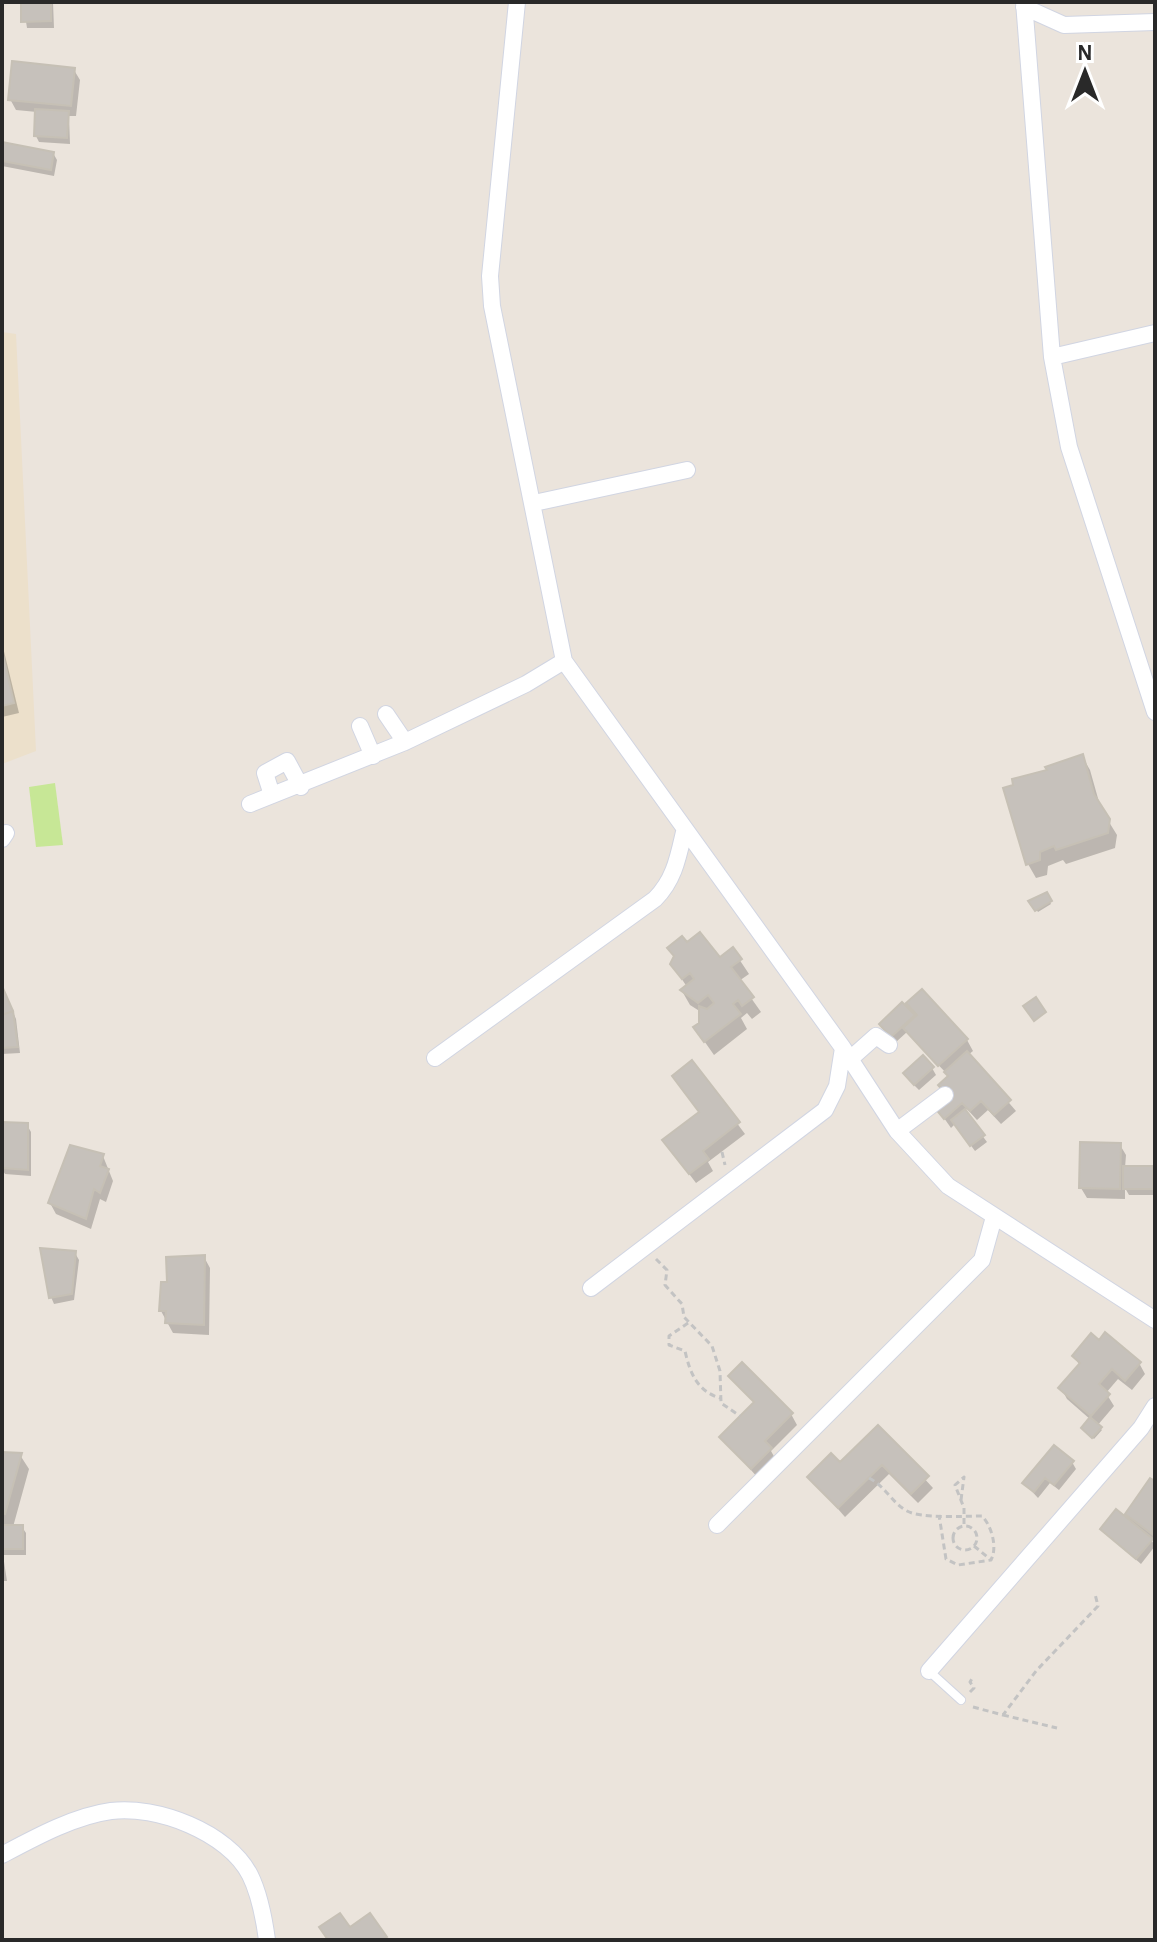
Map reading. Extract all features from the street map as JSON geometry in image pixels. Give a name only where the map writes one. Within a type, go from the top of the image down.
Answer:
[{"type":"street","points":[[517,2],[490,276],[492,306],[564,661],[846,1054],[897,1131],[948,1186],[1155,1320]]},
{"type":"street","points":[[1024,4],[1064,25],[1155,22]]},
{"type":"street","points":[[1024,4],[1052,357],[1069,447],[1155,712]]},
{"type":"street","points":[[1052,357],[1155,333]]},
{"type":"street","points":[[593,470],[599,487]]},
{"type":"street","points":[[534,503],[687,470]]},
{"type":"street","points":[[250,804],[301,787],[405,742],[526,684],[564,661]]},
{"type":"street","points":[[386,714],[405,742]]},
{"type":"street","points":[[360,726],[373,756]]},
{"type":"street","points":[[272,795],[265,773],[287,761],[301,787]]},
{"type":"street","points":[[435,1058],[655,899],[667,887],[675,871],[684,832]]},
{"type":"street","points":[[591,1288],[825,1110],[837,1086],[846,1054],[876,1036],[889,1045]]},
{"type":"street","points":[[897,1131],[945,1095]]},
{"type":"street","points":[[717,1525],[982,1260],[994,1217]]},
{"type":"street","points":[[929,1671],[1141,1428],[1155,1406]]},
{"type":"street","points":[[2,1855],[35,1838],[108,1811],[143,1810],[195,1829],[225,1845],[249,1873],[263,1910],[267,1940]]},
{"type":"lane","points":[[929,1671],[961,1700]]},
{"type":"path","points":[[644,1247],[667,1270],[665,1285],[682,1304],[689,1322],[717,1357],[720,1398]]},
{"type":"path","points":[[689,1322],[669,1336],[669,1345],[685,1351],[692,1377],[707,1392],[720,1398],[731,1413],[740,1416]]},
{"type":"path","points":[[961,1500],[964,1477],[955,1485],[961,1500],[964,1526],[977,1536],[974,1546]]},
{"type":"path","points":[[869,1478],[881,1484],[905,1510],[982,1516],[989,1523],[995,1556],[991,1560],[958,1565],[946,1559],[940,1537],[939,1515]]},
{"type":"path","points":[[964,1526],[954,1532],[953,1538],[961,1549],[974,1546]]},
{"type":"path","points":[[940,1537],[953,1538]]},
{"type":"path","points":[[974,1546],[991,1560]]},
{"type":"path","points":[[1003,1715],[1036,1671],[1098,1606],[1095,1594]]},
{"type":"path","points":[[961,1700],[965,1705],[1057,1728]]},
{"type":"shaded area","points":[[2,332],[16,334],[36,751],[2,764]]},
{"type":"green space","points":[[55,783],[63,845],[36,847],[29,787]]},
{"type":"building","points":[[21,2],[51,2],[51,21],[21,22]]},
{"type":"building","points":[[12,61],[75,68],[71,106],[8,100]]},
{"type":"building","points":[[35,109],[69,111],[67,138],[34,136]]},
{"type":"building","points":[[2,142],[54,152],[51,170],[2,161]]},
{"type":"building","points":[[2,651],[14,703],[2,706]]},
{"type":"building","points":[[1083,754],[1094,794],[1110,819],[1108,833],[1056,850],[1054,846],[1040,852],[1040,860],[1026,865],[1003,788],[1013,785],[1012,779],[1047,770],[1045,767]]},
{"type":"building","points":[[1047,892],[1052,901],[1035,911],[1028,901]]},
{"type":"building","points":[[700,932],[720,957],[733,947],[742,959],[731,967],[754,997],[742,1006],[738,1000],[733,1004],[741,1014],[704,1042],[693,1027],[699,1023],[699,1006],[707,1009],[714,1003],[708,995],[698,1003],[680,990],[694,979],[690,973],[682,979],[670,964],[674,956],[667,948],[682,936],[687,942]]},
{"type":"building","points":[[2,986],[13,1011],[2,1015]]},
{"type":"building","points":[[922,989],[968,1039],[938,1066],[903,1028],[917,1015],[906,1003]]},
{"type":"building","points":[[1036,997],[1046,1012],[1034,1021],[1023,1006]]},
{"type":"building","points":[[902,1002],[915,1015],[891,1037],[879,1024]]},
{"type":"building","points":[[13,1011],[18,1047],[2,1048],[2,1015]]},
{"type":"building","points":[[967,1051],[1011,1100],[994,1115],[981,1101],[970,1111],[962,1103],[944,1119],[935,1108],[948,1096],[938,1085],[948,1076],[944,1072]]},
{"type":"building","points":[[923,1055],[934,1067],[914,1085],[903,1073]]},
{"type":"building","points":[[692,1060],[740,1122],[703,1151],[709,1159],[689,1174],[662,1140],[699,1112],[672,1076]]},
{"type":"building","points":[[965,1109],[985,1135],[970,1146],[951,1120]]},
{"type":"building","points":[[2,1122],[28,1123],[28,1170],[2,1168]]},
{"type":"building","points":[[1080,1142],[1121,1143],[1120,1189],[1079,1188]]},
{"type":"building","points":[[70,1145],[104,1154],[100,1166],[109,1169],[100,1193],[94,1189],[86,1219],[48,1203]]},
{"type":"building","points":[[1123,1166],[1153,1166],[1153,1189],[1123,1189]]},
{"type":"building","points":[[40,1248],[76,1251],[72,1294],[49,1298]]},
{"type":"building","points":[[205,1255],[204,1325],[165,1323],[166,1311],[159,1311],[161,1282],[167,1282],[166,1257]]},
{"type":"building","points":[[1105,1332],[1141,1362],[1125,1381],[1112,1369],[1099,1384],[1110,1394],[1091,1416],[1058,1388],[1080,1363],[1072,1356],[1091,1333],[1099,1340]]},
{"type":"building","points":[[742,1362],[793,1413],[765,1441],[772,1448],[751,1469],[719,1437],[754,1402],[728,1376]]},
{"type":"building","points":[[1090,1417],[1102,1427],[1092,1438],[1081,1428]]},
{"type":"building","points":[[878,1425],[929,1476],[911,1494],[882,1465],[838,1508],[807,1477],[831,1453],[840,1462]]},
{"type":"building","points":[[1054,1445],[1074,1461],[1054,1485],[1045,1478],[1034,1492],[1022,1483]]},
{"type":"building","points":[[2,1452],[22,1453],[5,1514],[2,1513]]},
{"type":"building","points":[[1150,1478],[1155,1481],[1152,1534],[1125,1514]]},
{"type":"building","points":[[1116,1509],[1153,1539],[1136,1559],[1100,1529]]},
{"type":"building","points":[[2,1525],[23,1525],[23,1549],[2,1549]]},
{"type":"building","points":[[340,1913],[350,1927],[370,1913],[387,1937],[382,1940],[328,1940],[319,1927]]}]
